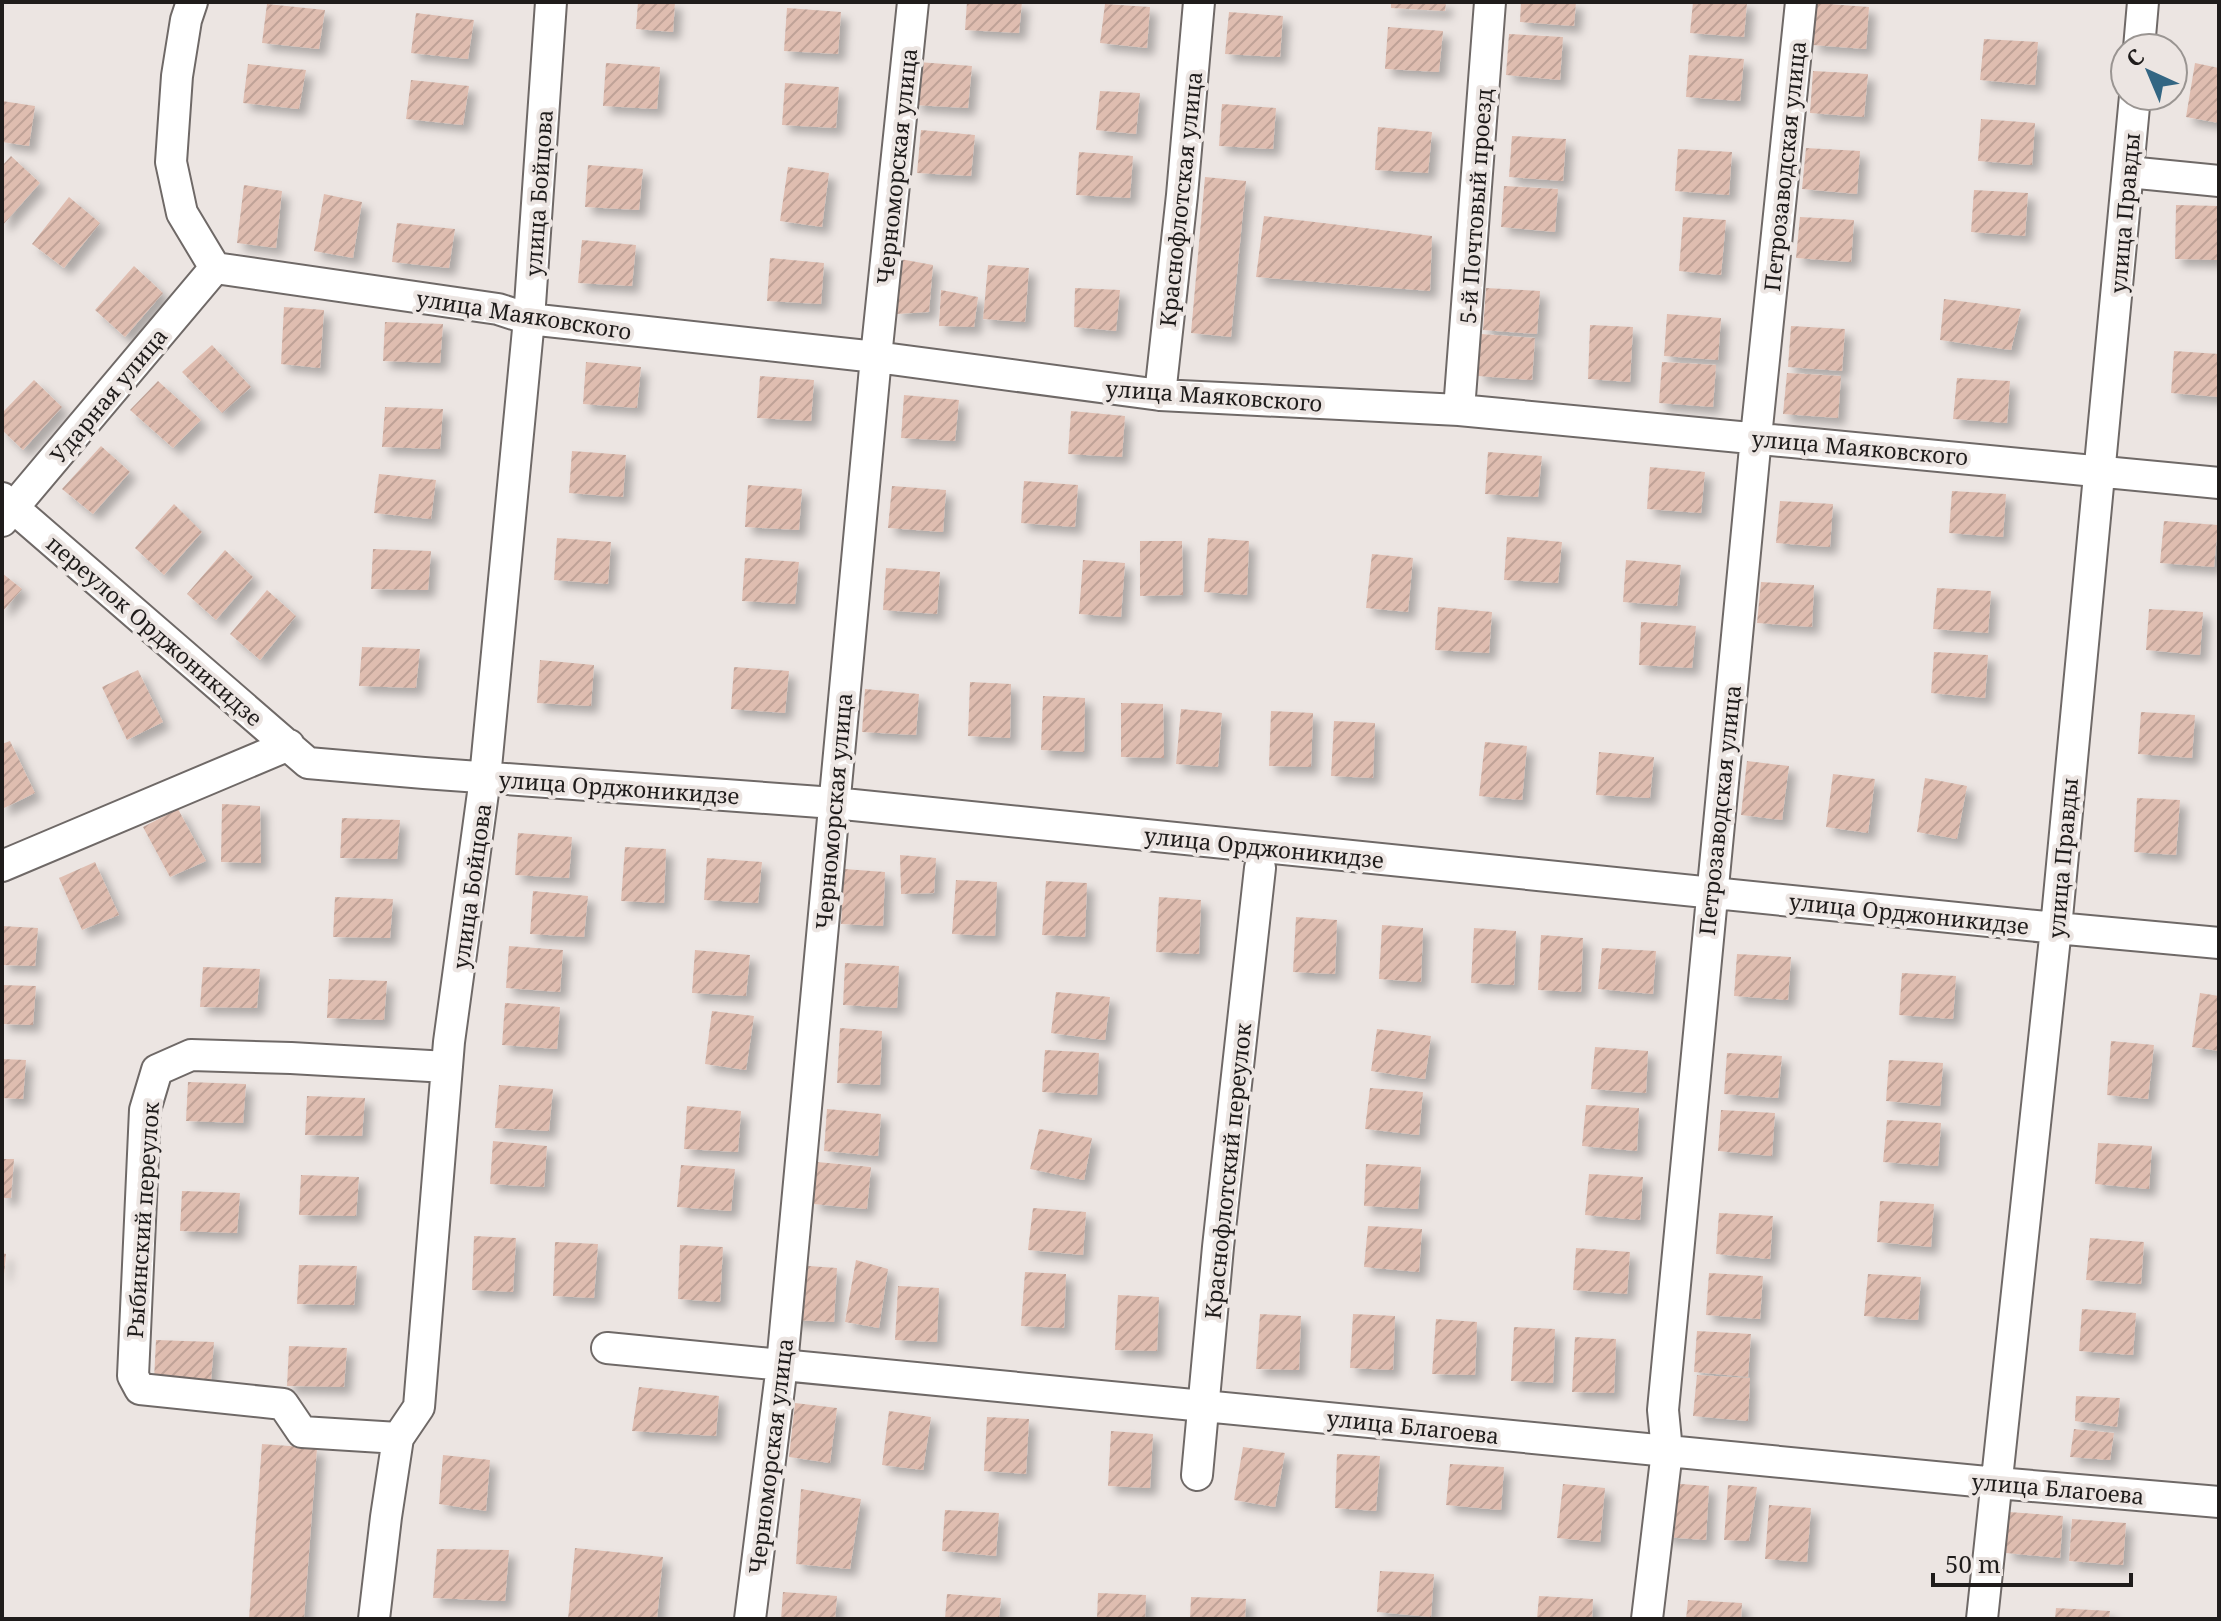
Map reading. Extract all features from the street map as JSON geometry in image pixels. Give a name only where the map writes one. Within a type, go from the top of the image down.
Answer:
[{"type":"street","points":[[192,2],[177,76],[171,162],[182,213],[215,268]]},
{"type":"street","name":"улица Бойцова","points":[[374,1619],[398,1438],[419,1407],[447,1067],[485,778],[529,319],[551,2]]},
{"type":"street","name":"Черноморская улица","points":[[750,1619],[782,1365],[876,357],[913,2]]},
{"type":"street","name":"Краснофлотская улица","points":[[1160,395],[1199,2]]},
{"type":"street","name":"5-й Почтовый проезд","points":[[1459,410],[1490,2]]},
{"type":"street","name":"Петрозаводская улица","points":[[1647,1619],[1667,1451],[1663,1410],[1711,893],[1801,2]]},
{"type":"street","points":[[2140,32],[2143,2]]},
{"type":"street","name":"улица Правды","points":[[1982,1619],[2056,928],[2134,112]]},
{"type":"street","points":[[2128,172],[2219,181]]},
{"type":"street","name":"улица Маяковского","points":[[215,268],[498,309],[529,319],[876,357],[1160,395],[1459,410],[2219,483]]},
{"type":"street","name":"Ударная улица","points":[[6,509],[215,268]]},
{"type":"street","name":"переулок Орджоникидзе","points":[[6,509],[298,754]]},
{"type":"street","name":"улица Орджоникидзе","points":[[2,866],[298,754],[485,778],[834,803],[2219,943]]},
{"type":"street","name":"Краснофлотский переулок","points":[[1197,1475],[1260,868]]},
{"type":"street","name":"Рыбинский переулок","points":[[398,1438],[302,1432],[283,1404],[140,1389],[133,1376],[145,1110],[157,1070],[191,1055],[447,1067]]},
{"type":"street","name":"улица Благоева","points":[[607,1348],[2219,1502]]},
{"type":"building","points":[[638,2],[675,2],[673,32],[636,29]]},
{"type":"building","points":[[967,2],[1022,2],[1019,33],[965,30]]},
{"type":"building","points":[[1391,2],[1446,2],[1445,11],[1391,8]]},
{"type":"building","points":[[1521,2],[1576,2],[1574,26],[1520,22]]},
{"type":"building","points":[[1693,2],[1747,2],[1744,37],[1690,33]]},
{"type":"building","points":[[1815,3],[1869,7],[1866,49],[1812,45]]},
{"type":"building","points":[[267,4],[325,10],[319,49],[262,43]]},
{"type":"building","points":[[1105,4],[1150,7],[1147,48],[1100,43]]},
{"type":"building","points":[[787,8],[841,12],[838,54],[784,51]]},
{"type":"building","points":[[1229,12],[1283,16],[1280,57],[1225,54]]},
{"type":"building","points":[[416,13],[474,20],[468,59],[411,53]]},
{"type":"building","points":[[1388,27],[1443,31],[1439,72],[1385,69]]},
{"type":"building","points":[[1509,34],[1563,37],[1560,80],[1506,75]]},
{"type":"building","points":[[1984,39],[2038,42],[2035,85],[1980,80]]},
{"type":"building","points":[[1689,55],[1744,59],[1740,101],[1686,97]]},
{"type":"building","points":[[918,62],[972,66],[968,108],[914,105]]},
{"type":"building","points":[[606,63],[660,67],[657,109],[603,106]]},
{"type":"building","points":[[2195,63],[2219,68],[2219,123],[2186,117]]},
{"type":"building","points":[[248,64],[306,70],[299,109],[243,103]]},
{"type":"building","points":[[1813,71],[1868,74],[1864,117],[1810,113]]},
{"type":"building","points":[[411,80],[469,86],[463,125],[406,119]]},
{"type":"building","points":[[785,83],[839,87],[836,128],[782,125]]},
{"type":"building","points":[[1100,91],[1140,93],[1136,134],[1096,130]]},
{"type":"building","points":[[2,101],[35,106],[29,146],[2,142]]},
{"type":"building","points":[[1222,104],[1276,108],[1273,149],[1219,146]]},
{"type":"building","points":[[1981,119],[2035,123],[2032,165],[1978,161]]},
{"type":"building","points":[[1378,127],[1432,132],[1428,173],[1375,170]]},
{"type":"building","points":[[921,130],[975,135],[971,176],[917,173]]},
{"type":"building","points":[[1512,136],[1566,139],[1563,181],[1509,177]]},
{"type":"building","points":[[1806,148],[1860,151],[1857,194],[1802,189]]},
{"type":"building","points":[[1678,149],[1732,152],[1729,195],[1675,191]]},
{"type":"building","points":[[1079,152],[1133,156],[1130,198],[1076,195]]},
{"type":"building","points":[[11,156],[40,183],[2,226],[2,166]]},
{"type":"building","points":[[588,165],[643,169],[639,210],[585,207]]},
{"type":"building","points":[[788,167],[829,173],[822,227],[780,221]]},
{"type":"building","points":[[1205,177],[1246,181],[1231,337],[1191,333]]},
{"type":"building","points":[[244,185],[282,191],[276,248],[237,243]]},
{"type":"building","points":[[1504,186],[1558,189],[1555,232],[1501,227]]},
{"type":"building","points":[[1974,190],[2028,193],[2025,236],[1971,232]]},
{"type":"building","points":[[324,194],[362,202],[353,258],[314,251]]},
{"type":"building","points":[[69,197],[100,223],[64,268],[32,244]]},
{"type":"building","points":[[2176,205],[2219,206],[2217,260],[2175,259]]},
{"type":"building","points":[[1264,216],[1432,236],[1430,291],[1256,277]]},
{"type":"building","points":[[1683,217],[1726,220],[1721,275],[1679,271]]},
{"type":"building","points":[[1800,217],[1854,220],[1851,262],[1796,258]]},
{"type":"building","points":[[397,223],[455,229],[449,268],[392,262]]},
{"type":"building","points":[[582,240],[636,245],[632,286],[578,283]]},
{"type":"building","points":[[770,258],[824,263],[821,304],[767,301]]},
{"type":"building","points":[[900,259],[933,265],[929,312],[896,314]]},
{"type":"building","points":[[988,265],[1029,268],[1025,322],[983,319]]},
{"type":"building","points":[[134,266],[163,293],[125,337],[95,310]]},
{"type":"building","points":[[1075,288],[1120,290],[1116,331],[1074,327]]},
{"type":"building","points":[[1486,288],[1540,291],[1537,334],[1483,330]]},
{"type":"building","points":[[941,290],[978,297],[974,327],[939,326]]},
{"type":"building","points":[[1944,299],[2021,309],[2011,350],[1940,340]]},
{"type":"building","points":[[284,307],[324,310],[320,368],[281,364]]},
{"type":"building","points":[[1667,314],[1721,318],[1718,360],[1664,356]]},
{"type":"building","points":[[385,322],[443,324],[440,363],[383,361]]},
{"type":"building","points":[[1590,325],[1633,327],[1630,382],[1588,379]]},
{"type":"building","points":[[1791,326],[1845,329],[1842,371],[1788,367]]},
{"type":"building","points":[[1481,334],[1535,338],[1532,380],[1478,376]]},
{"type":"building","points":[[212,345],[251,387],[222,413],[182,372]]},
{"type":"building","points":[[2174,351],[2219,354],[2219,397],[2171,393]]},
{"type":"building","points":[[586,362],[641,367],[637,408],[583,404]]},
{"type":"building","points":[[1662,362],[1716,365],[1713,407],[1659,403]]},
{"type":"building","points":[[1787,373],[1841,376],[1838,418],[1783,414]]},
{"type":"building","points":[[760,376],[814,380],[811,421],[757,418]]},
{"type":"building","points":[[1957,378],[2010,381],[2007,423],[1953,419]]},
{"type":"building","points":[[34,380],[62,407],[23,450],[2,430],[2,413]]},
{"type":"building","points":[[158,381],[201,420],[173,448],[130,410]]},
{"type":"building","points":[[904,395],[959,400],[955,441],[901,438]]},
{"type":"building","points":[[385,407],[443,409],[440,449],[382,447]]},
{"type":"building","points":[[1071,411],[1125,416],[1122,457],[1068,454]]},
{"type":"building","points":[[101,446],[130,472],[93,514],[62,489]]},
{"type":"building","points":[[572,451],[626,455],[623,497],[569,493]]},
{"type":"building","points":[[1488,452],[1542,456],[1538,497],[1485,494]]},
{"type":"building","points":[[1650,467],[1705,472],[1701,513],[1647,509]]},
{"type":"building","points":[[379,474],[436,480],[431,519],[374,513]]},
{"type":"building","points":[[1024,481],[1078,485],[1075,527],[1021,523]]},
{"type":"building","points":[[748,485],[802,489],[799,530],[745,527]]},
{"type":"building","points":[[892,486],[946,490],[943,532],[888,528]]},
{"type":"building","points":[[1952,491],[2006,494],[2003,537],[1949,533]]},
{"type":"building","points":[[1780,501],[1833,504],[1830,547],[1776,543]]},
{"type":"building","points":[[174,504],[202,532],[164,575],[135,548]]},
{"type":"building","points":[[2164,521],[2218,525],[2214,567],[2160,563]]},
{"type":"building","points":[[1507,537],[1562,542],[1558,583],[1504,580]]},
{"type":"building","points":[[557,538],[611,542],[608,584],[554,580]]},
{"type":"building","points":[[1208,538],[1249,541],[1247,595],[1204,592]]},
{"type":"building","points":[[1140,541],[1182,541],[1183,595],[1140,596]]},
{"type":"building","points":[[373,549],[431,551],[428,590],[371,589]]},
{"type":"building","points":[[225,550],[253,577],[216,620],[187,594]]},
{"type":"building","points":[[1372,554],[1413,558],[1408,612],[1366,608]]},
{"type":"building","points":[[745,558],[799,562],[795,604],[742,601]]},
{"type":"building","points":[[1083,560],[1125,563],[1121,617],[1079,614]]},
{"type":"building","points":[[1626,560],[1681,565],[1677,606],[1623,602]]},
{"type":"building","points":[[886,568],[940,572],[937,614],[883,610]]},
{"type":"building","points":[[2,573],[22,589],[2,612]]},
{"type":"building","points":[[1761,582],[1814,585],[1812,627],[1757,623]]},
{"type":"building","points":[[1937,588],[1991,591],[1988,633],[1933,629]]},
{"type":"building","points":[[267,590],[296,616],[260,660],[230,634]]},
{"type":"building","points":[[1438,607],[1492,612],[1489,653],[1435,650]]},
{"type":"building","points":[[2149,609],[2203,612],[2200,655],[2146,650]]},
{"type":"building","points":[[1641,622],[1696,626],[1692,668],[1639,665]]},
{"type":"building","points":[[362,647],[420,649],[416,688],[359,686]]},
{"type":"building","points":[[1934,652],[1988,655],[1985,698],[1931,693]]},
{"type":"building","points":[[540,660],[594,665],[591,706],[537,703]]},
{"type":"building","points":[[734,667],[789,671],[785,713],[731,709]]},
{"type":"building","points":[[138,670],[163,722],[127,740],[102,687]]},
{"type":"building","points":[[970,682],[1011,684],[1010,738],[968,736]]},
{"type":"building","points":[[865,689],[919,694],[916,735],[862,732]]},
{"type":"building","points":[[1043,696],[1085,698],[1084,752],[1041,750]]},
{"type":"building","points":[[1121,703],[1163,704],[1164,758],[1121,757]]},
{"type":"building","points":[[1181,709],[1222,713],[1218,767],[1176,764]]},
{"type":"building","points":[[1271,711],[1313,713],[1311,767],[1269,766]]},
{"type":"building","points":[[2141,712],[2195,715],[2192,758],[2138,754]]},
{"type":"building","points":[[1334,721],[1375,723],[1373,778],[1331,776]]},
{"type":"building","points":[[10,741],[35,793],[2,809],[2,744]]},
{"type":"building","points":[[1485,742],[1527,746],[1522,800],[1479,796]]},
{"type":"building","points":[[1599,752],[1654,757],[1650,798],[1596,795]]},
{"type":"building","points":[[1747,761],[1789,766],[1782,820],[1741,815]]},
{"type":"building","points":[[1833,774],[1875,779],[1868,833],[1826,827]]},
{"type":"building","points":[[1925,778],[1967,786],[1957,839],[1917,832]]},
{"type":"building","points":[[2137,798],[2180,800],[2176,855],[2134,852]]},
{"type":"building","points":[[222,804],[260,806],[261,863],[221,862]]},
{"type":"building","points":[[178,809],[206,861],[170,877],[143,827]]},
{"type":"building","points":[[342,818],[400,820],[397,859],[340,858]]},
{"type":"building","points":[[518,833],[572,837],[569,878],[515,875]]},
{"type":"building","points":[[625,847],[666,849],[664,903],[621,901]]},
{"type":"building","points":[[900,855],[936,858],[934,893],[901,894]]},
{"type":"building","points":[[707,858],[762,862],[758,903],[704,900]]},
{"type":"building","points":[[95,862],[119,915],[82,930],[59,878]]},
{"type":"building","points":[[844,869],[885,872],[883,926],[841,924]]},
{"type":"building","points":[[956,880],[997,882],[995,936],[952,934]]},
{"type":"building","points":[[1046,881],[1087,883],[1085,937],[1042,935]]},
{"type":"building","points":[[533,891],[588,896],[584,937],[530,934]]},
{"type":"building","points":[[335,897],[393,899],[390,938],[333,937]]},
{"type":"building","points":[[1159,897],[1201,900],[1199,954],[1156,952]]},
{"type":"building","points":[[1296,917],[1337,920],[1335,974],[1293,972]]},
{"type":"building","points":[[1382,925],[1423,928],[1421,982],[1379,979]]},
{"type":"building","points":[[2,926],[38,928],[35,966],[2,965]]},
{"type":"building","points":[[1474,928],[1516,931],[1514,985],[1471,983]]},
{"type":"building","points":[[1541,935],[1583,938],[1581,992],[1538,990]]},
{"type":"building","points":[[509,946],[563,950],[560,992],[506,988]]},
{"type":"building","points":[[1602,948],[1656,951],[1653,994],[1598,989]]},
{"type":"building","points":[[695,950],[750,955],[746,996],[692,993]]},
{"type":"building","points":[[1737,954],[1791,957],[1788,1000],[1734,996]]},
{"type":"building","points":[[845,963],[899,966],[897,1008],[843,1005]]},
{"type":"building","points":[[203,967],[260,969],[257,1008],[200,1007]]},
{"type":"building","points":[[1902,973],[1956,976],[1953,1019],[1899,1015]]},
{"type":"building","points":[[329,979],[387,981],[384,1020],[327,1018]]},
{"type":"building","points":[[2,985],[36,986],[33,1025],[2,1024]]},
{"type":"building","points":[[1056,992],[1110,997],[1105,1040],[1051,1033]]},
{"type":"building","points":[[2200,993],[2219,996],[2219,1051],[2192,1047]]},
{"type":"building","points":[[505,1003],[560,1007],[557,1049],[502,1045]]},
{"type":"building","points":[[712,1011],[754,1016],[746,1070],[705,1064]]},
{"type":"building","points":[[840,1028],[882,1031],[880,1085],[837,1083]]},
{"type":"building","points":[[1377,1029],[1431,1036],[1425,1079],[1371,1071]]},
{"type":"building","points":[[2111,1041],[2154,1045],[2148,1099],[2107,1095]]},
{"type":"building","points":[[1595,1047],[1648,1051],[1646,1093],[1591,1089]]},
{"type":"building","points":[[1045,1050],[1099,1053],[1097,1095],[1042,1092]]},
{"type":"building","points":[[1727,1053],[1782,1056],[1778,1098],[1724,1094]]},
{"type":"building","points":[[2,1059],[26,1060],[23,1099],[2,1098]]},
{"type":"building","points":[[1889,1060],[1943,1063],[1940,1106],[1886,1101]]},
{"type":"building","points":[[188,1082],[246,1084],[243,1123],[186,1121]]},
{"type":"building","points":[[499,1085],[553,1089],[549,1131],[495,1128]]},
{"type":"building","points":[[1370,1088],[1423,1092],[1419,1135],[1365,1129]]},
{"type":"building","points":[[307,1096],[365,1098],[362,1136],[305,1135]]},
{"type":"building","points":[[1586,1105],[1639,1108],[1637,1151],[1582,1146]]},
{"type":"building","points":[[687,1106],[741,1111],[738,1152],[684,1149]]},
{"type":"building","points":[[827,1109],[881,1114],[878,1156],[824,1151]]},
{"type":"building","points":[[1721,1110],[1775,1113],[1772,1156],[1718,1151]]},
{"type":"building","points":[[1887,1120],[1941,1123],[1938,1166],[1883,1162]]},
{"type":"building","points":[[1039,1129],[1092,1138],[1084,1180],[1030,1169]]},
{"type":"building","points":[[493,1141],[547,1146],[544,1187],[490,1184]]},
{"type":"building","points":[[2098,1143],[2152,1146],[2149,1189],[2095,1184]]},
{"type":"building","points":[[2,1159],[14,1159],[11,1198],[2,1198]]},
{"type":"building","points":[[817,1162],[871,1167],[867,1209],[813,1204]]},
{"type":"building","points":[[1366,1164],[1421,1167],[1418,1209],[1364,1206]]},
{"type":"building","points":[[681,1165],[735,1169],[731,1211],[677,1207]]},
{"type":"building","points":[[1589,1174],[1643,1177],[1640,1220],[1585,1215]]},
{"type":"building","points":[[301,1175],[359,1177],[356,1216],[299,1215]]},
{"type":"building","points":[[182,1191],[240,1193],[237,1233],[180,1231]]},
{"type":"building","points":[[1880,1201],[1934,1204],[1931,1247],[1877,1242]]},
{"type":"building","points":[[1033,1208],[1086,1212],[1083,1255],[1028,1250]]},
{"type":"building","points":[[1719,1213],[1773,1216],[1770,1259],[1716,1254]]},
{"type":"building","points":[[1368,1226],[1422,1229],[1419,1272],[1364,1267]]},
{"type":"building","points":[[474,1236],[516,1238],[513,1292],[472,1290]]},
{"type":"building","points":[[2090,1238],[2144,1242],[2141,1284],[2086,1280]]},
{"type":"building","points":[[555,1242],[598,1244],[594,1298],[553,1296]]},
{"type":"building","points":[[680,1245],[723,1247],[720,1302],[678,1299]]},
{"type":"building","points":[[1576,1248],[1630,1252],[1627,1294],[1573,1290]]},
{"type":"building","points":[[2,1253],[6,1254],[4,1275],[2,1275]]},
{"type":"building","points":[[856,1260],[888,1269],[879,1328],[845,1322]]},
{"type":"building","points":[[299,1265],[357,1266],[354,1305],[297,1304]]},
{"type":"building","points":[[795,1265],[837,1268],[834,1322],[792,1320]]},
{"type":"building","points":[[1025,1272],[1066,1274],[1064,1328],[1021,1326]]},
{"type":"building","points":[[1709,1273],[1763,1276],[1760,1319],[1706,1315]]},
{"type":"building","points":[[1868,1274],[1921,1277],[1918,1320],[1864,1316]]},
{"type":"building","points":[[898,1286],[939,1288],[937,1342],[895,1340]]},
{"type":"building","points":[[1118,1295],[1159,1297],[1157,1351],[1115,1350]]},
{"type":"building","points":[[2082,1309],[2136,1313],[2133,1355],[2079,1351]]},
{"type":"building","points":[[1260,1314],[1301,1316],[1299,1370],[1256,1369]]},
{"type":"building","points":[[1353,1314],[1395,1316],[1393,1370],[1350,1368]]},
{"type":"building","points":[[1436,1319],[1477,1322],[1475,1375],[1432,1374]]},
{"type":"building","points":[[1514,1327],[1555,1329],[1553,1383],[1511,1381]]},
{"type":"building","points":[[1697,1331],[1751,1334],[1748,1377],[1694,1372]]},
{"type":"building","points":[[1575,1337],[1616,1339],[1614,1393],[1572,1392]]},
{"type":"building","points":[[156,1340],[214,1342],[211,1381],[154,1380]]},
{"type":"building","points":[[289,1346],[347,1348],[344,1387],[287,1386]]},
{"type":"building","points":[[1697,1375],[1750,1378],[1748,1421],[1693,1416]]},
{"type":"building","points":[[639,1387],[719,1396],[716,1436],[632,1431]]},
{"type":"building","points":[[2076,1396],[2120,1398],[2117,1427],[2075,1421]]},
{"type":"building","points":[[795,1403],[837,1408],[830,1463],[789,1457]]},
{"type":"building","points":[[889,1411],[931,1417],[923,1470],[882,1465]]},
{"type":"building","points":[[987,1417],[1029,1419],[1026,1474],[984,1471]]},
{"type":"building","points":[[2074,1429],[2114,1433],[2110,1460],[2070,1457]]},
{"type":"building","points":[[1111,1431],[1153,1434],[1150,1488],[1108,1486]]},
{"type":"building","points":[[262,1444],[317,1448],[304,1619],[249,1619]]},
{"type":"building","points":[[1243,1447],[1285,1453],[1275,1507],[1234,1500]]},
{"type":"building","points":[[1337,1454],[1380,1456],[1376,1511],[1335,1508]]},
{"type":"building","points":[[443,1455],[490,1460],[486,1511],[439,1504]]},
{"type":"building","points":[[1450,1464],[1504,1467],[1501,1510],[1446,1505]]},
{"type":"building","points":[[1667,1483],[1709,1486],[1706,1540],[1664,1537]]},
{"type":"building","points":[[1563,1484],[1605,1488],[1600,1542],[1557,1538]]},
{"type":"building","points":[[1728,1485],[1757,1487],[1749,1541],[1724,1540]]},
{"type":"building","points":[[801,1489],[861,1499],[850,1569],[796,1564]]},
{"type":"building","points":[[1769,1505],[1811,1508],[1807,1562],[1765,1559]]},
{"type":"building","points":[[945,1510],[999,1513],[996,1556],[942,1551]]},
{"type":"building","points":[[2009,1512],[2063,1516],[2060,1558],[2006,1553]]},
{"type":"building","points":[[2072,1519],[2126,1523],[2123,1565],[2069,1561]]},
{"type":"building","points":[[575,1548],[663,1557],[657,1619],[568,1619]]},
{"type":"building","points":[[437,1549],[509,1550],[505,1601],[433,1598]]},
{"type":"building","points":[[1380,1571],[1434,1574],[1431,1617],[1377,1612]]},
{"type":"building","points":[[783,1592],[837,1596],[835,1619],[781,1619]]},
{"type":"building","points":[[1098,1593],[1146,1595],[1145,1619],[1097,1619]]},
{"type":"building","points":[[947,1594],[1001,1598],[999,1619],[945,1619]]},
{"type":"building","points":[[1539,1596],[1593,1599],[1592,1619],[1537,1619]]},
{"type":"building","points":[[1191,1597],[1246,1599],[1245,1619],[1190,1619]]},
{"type":"building","points":[[1688,1600],[1742,1603],[1741,1619],[1686,1619]]},
{"type":"building","points":[[2056,1608],[2110,1611],[2109,1619],[2055,1619]]}]
